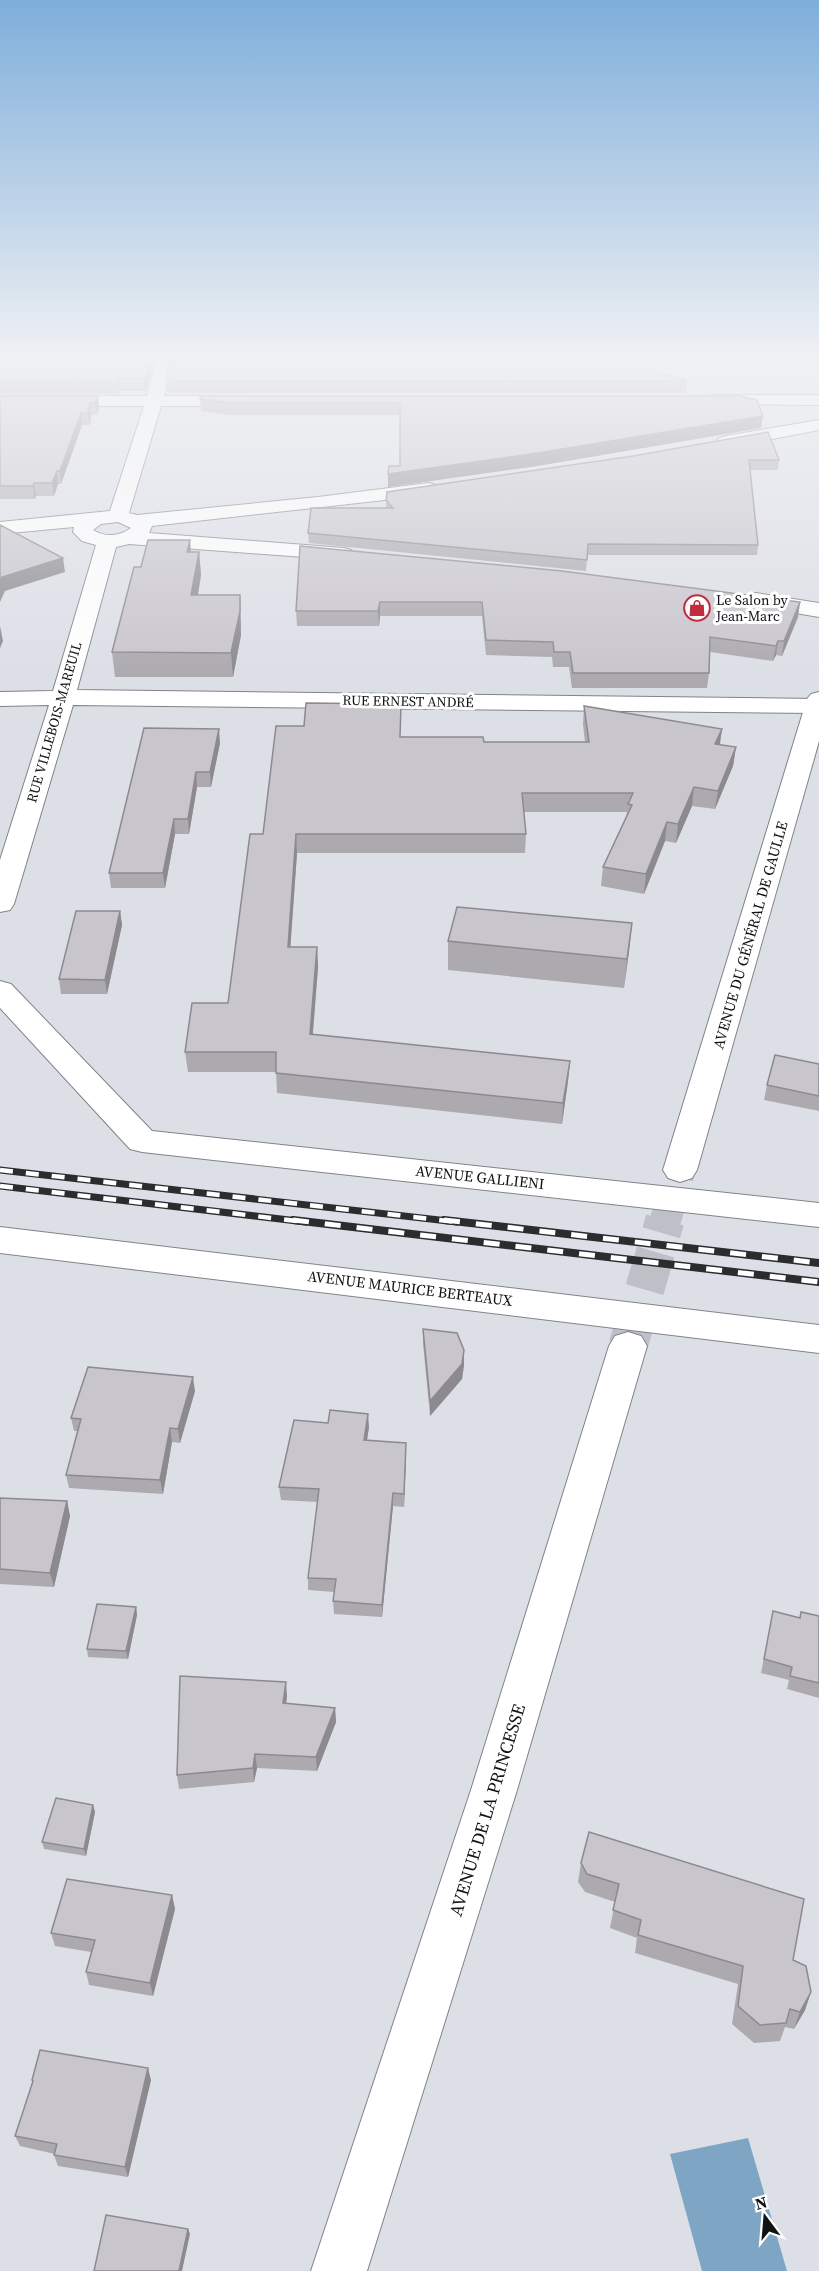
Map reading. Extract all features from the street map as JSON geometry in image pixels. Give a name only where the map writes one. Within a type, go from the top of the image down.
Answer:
[{"type":"street","name":"RUE VILLEBOIS-MAREUIL","points":[[0,904],[133,465]]},
{"type":"street","points":[[112,529],[443,487]]},
{"type":"street","points":[[0,528],[112,529],[363,556]]},
{"type":"street","points":[[731,596],[819,610]]},
{"type":"street","name":"RUE ERNEST ANDRÉ","points":[[0,699],[818,702]]},
{"type":"street","name":"AVENUE DU GÉNÉRAL DE GAULLE","points":[[680,1170],[818,702]]},
{"type":"street","name":"AVENUE GALLIENI","points":[[0,990],[142,1141],[819,1215]]},
{"type":"street","name":"AVENUE MAURICE BERTEAUX","points":[[0,1240],[819,1339]]},
{"type":"street","name":"AVENUE DE LA PRINCESSE","points":[[339,2271],[494,1790],[628,1346]]},
{"type":"water","points":[[748,2138],[787,2271],[702,2271],[670,2154]]},
{"type":"building","points":[[0,465],[62,465],[52,483],[34,483],[33,486],[0,486]]},
{"type":"building","points":[[452,465],[388,474],[389,466]]},
{"type":"building","points":[[572,465],[750,465],[758,545],[588,544],[587,560],[308,533],[311,508],[393,508],[386,500],[387,492]]},
{"type":"building","points":[[0,525],[63,558],[2,577],[0,582]]},
{"type":"building","points":[[148,540],[190,540],[187,552],[199,552],[191,595],[240,595],[240,611],[231,653],[112,652],[134,567],[141,567]]},
{"type":"building","points":[[300,546],[562,571],[800,602],[784,641],[778,641],[776,646],[710,637],[709,673],[573,673],[570,652],[554,652],[553,642],[486,640],[482,602],[380,602],[378,611],[296,611]]},
{"type":"building","points":[[306,703],[401,704],[400,737],[483,737],[484,742],[589,742],[584,706],[722,729],[715,744],[736,747],[718,791],[694,787],[678,824],[667,822],[646,874],[603,867],[632,805],[628,804],[633,793],[522,793],[526,834],[296,834],[288,947],[317,947],[310,1034],[570,1061],[563,1103],[276,1073],[276,1052],[185,1052],[192,1003],[228,1003],[250,834],[263,834],[276,726],[304,726]]},
{"type":"building","points":[[144,728],[219,729],[210,772],[196,772],[188,819],[174,819],[163,873],[109,873]]},
{"type":"building","points":[[457,907],[632,923],[627,959],[448,941]]},
{"type":"building","points":[[76,911],[120,911],[105,980],[59,979]]},
{"type":"building","points":[[775,1055],[819,1064],[819,1096],[767,1085]]},
{"type":"building","points":[[423,1329],[457,1333],[464,1350],[462,1364],[430,1401]]},
{"type":"building","points":[[88,1367],[193,1377],[178,1429],[170,1428],[160,1480],[66,1475],[81,1419],[71,1418]]},
{"type":"building","points":[[330,1410],[368,1414],[364,1440],[406,1443],[404,1494],[393,1493],[382,1605],[333,1601],[336,1579],[308,1578],[319,1489],[279,1487],[294,1420],[328,1423]]},
{"type":"building","points":[[0,1498],[67,1501],[50,1573],[0,1569]]},
{"type":"building","points":[[97,1604],[136,1607],[126,1651],[87,1649]]},
{"type":"building","points":[[773,1611],[800,1618],[801,1612],[819,1616],[819,1683],[790,1676],[792,1667],[764,1659]]},
{"type":"building","points":[[180,1676],[286,1682],[283,1703],[335,1708],[316,1757],[255,1754],[253,1768],[177,1775]]},
{"type":"building","points":[[56,1798],[93,1805],[84,1849],[42,1842]]},
{"type":"building","points":[[589,1832],[804,1899],[793,1960],[806,1966],[811,1992],[800,2012],[790,2009],[786,2023],[760,2025],[738,2006],[743,1966],[638,1935],[641,1920],[613,1910],[619,1884],[587,1874],[581,1863]]},
{"type":"building","points":[[67,1879],[172,1895],[150,1983],[86,1972],[95,1940],[51,1933]]},
{"type":"building","points":[[40,2050],[148,2068],[125,2167],[54,2155],[57,2144],[15,2136],[33,2081]]},
{"type":"building","points":[[106,2215],[188,2229],[179,2271],[94,2271]]},
{"type":"tunnel","points":[[665,1222],[680,1170]]},
{"type":"tunnel","points":[[628,1346],[665,1220]]},
{"type":"railway","points":[[0,1170],[457,1222]]},
{"type":"railway","points":[[0,1186],[306,1222]]},
{"type":"railway","points":[[293,1220],[819,1282]]},
{"type":"railway","points":[[444,1220],[819,1263]]},
{"type":"place","name":"Le Salon by Jean-Marc","points":[[697,608]]}]
